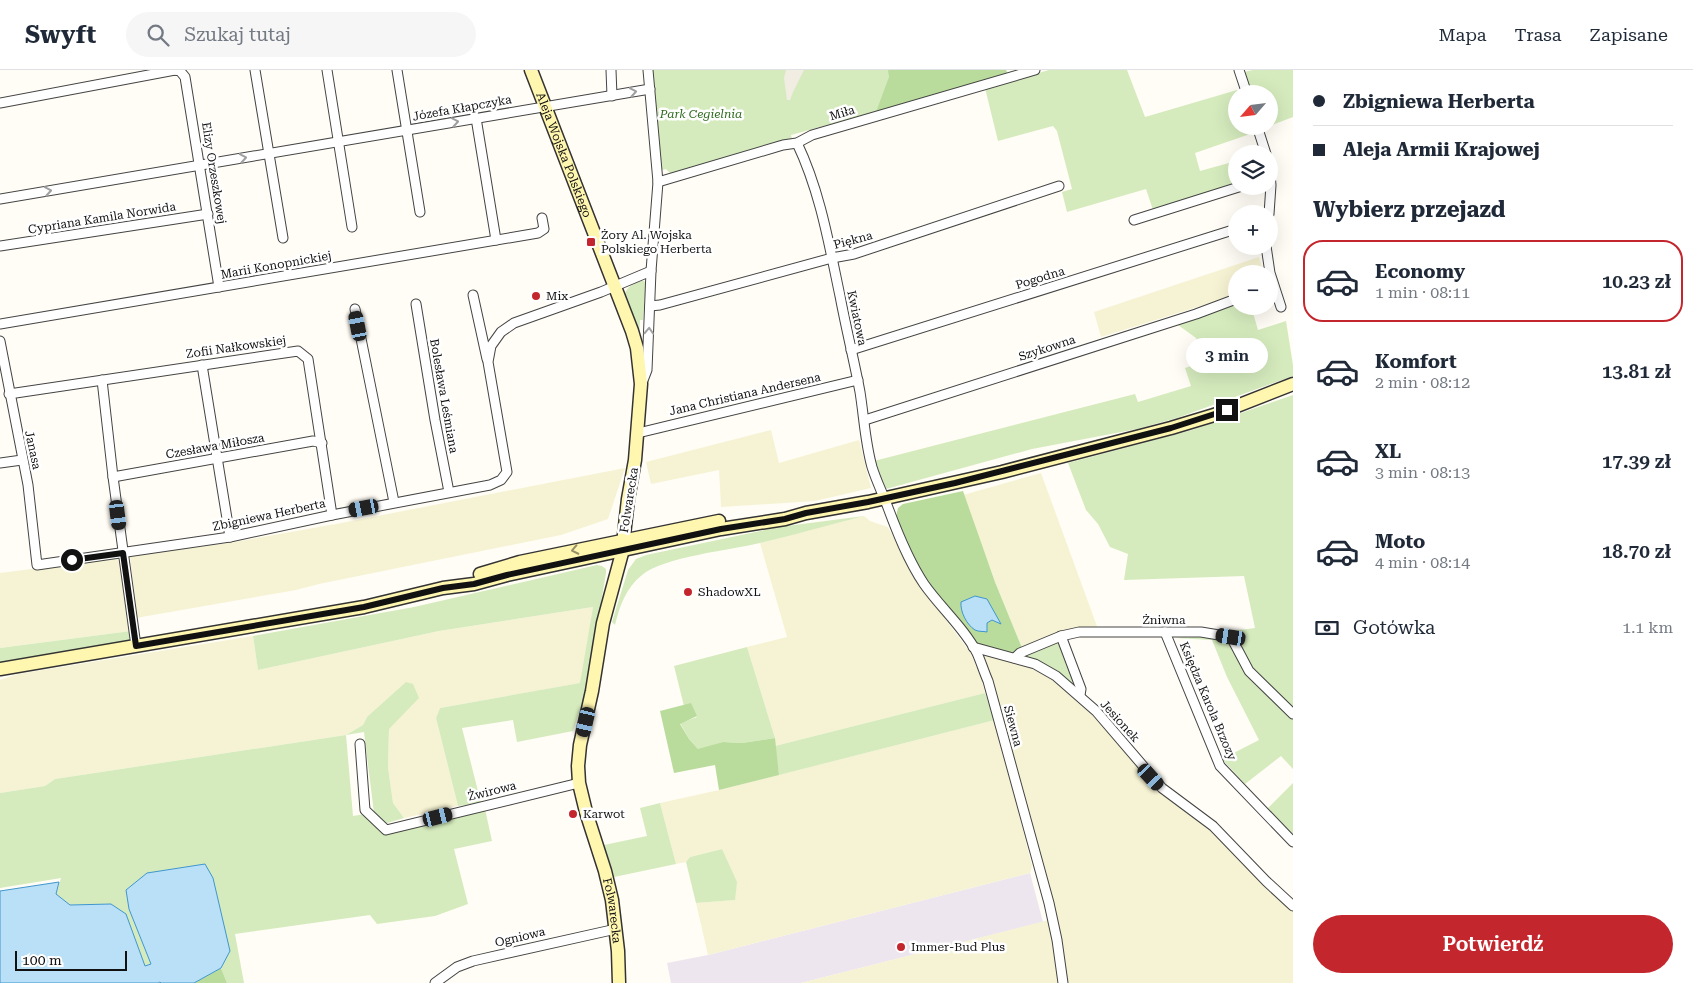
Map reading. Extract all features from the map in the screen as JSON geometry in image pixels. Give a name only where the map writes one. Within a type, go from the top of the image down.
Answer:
[{"type":"main road","name":"Aleja Wojska Polskiego","points":[[531,70],[632,331],[637,348],[642,384]]},
{"type":"main road","name":"Folwarecka","points":[[619,983],[616,929],[612,900],[605,871],[586,812],[579,783],[578,766],[600,636],[623,546],[638,433],[642,384]]},
{"type":"main road","points":[[0,669],[364,607],[443,588],[474,584],[750,516],[784,512],[806,513],[884,499],[1002,472],[1171,428],[1214,415],[1293,384]]},
{"type":"street","name":"Elizy Orzeszkowej","points":[[0,103],[175,70],[180,71],[185,77],[219,287]]},
{"type":"street","points":[[255,70],[283,238]]},
{"type":"street","points":[[326,70],[352,227]]},
{"type":"street","points":[[397,70],[420,212]]},
{"type":"street","points":[[611,70],[612,96]]},
{"type":"street","name":"Folwarecka","points":[[642,384],[647,370],[651,272],[658,182],[648,70]]},
{"type":"street","name":"Miła","points":[[658,182],[797,143],[812,135],[1035,70]]},
{"type":"street","points":[[1239,70],[1244,85]]},
{"type":"street","name":"Józefa Kłapczyka","points":[[0,199],[650,89]]},
{"type":"street","points":[[476,118],[496,240]]},
{"type":"street","name":"Kwiatowa","points":[[797,143],[817,197],[832,258],[858,380],[865,420],[866,447],[884,499]]},
{"type":"street","name":"Piękna","points":[[650,306],[660,305],[832,258],[854,254],[1058,186]]},
{"type":"street","points":[[1134,220],[1228,190]]},
{"type":"street","name":"Cypriana Kamila Norwida","points":[[0,246],[208,214]]},
{"type":"street","name":"Marii Konopnickiej","points":[[0,324],[538,233],[544,229],[542,218]]},
{"type":"street","name":"Pogodna","points":[[851,350],[1228,232]]},
{"type":"street","name":"Zbigniewa Herberta","points":[[488,362],[491,346],[501,332],[514,323],[651,272]]},
{"type":"street","name":"Zbigniewa Herberta","points":[[37,565],[230,538],[394,502],[490,485],[501,480],[507,472],[474,295]]},
{"type":"street","points":[[1278,301],[1281,307]]},
{"type":"street","name":"Szykowna","points":[[865,420],[1187,317],[1228,302]]},
{"type":"street","name":"Bolesława Leśmiana","points":[[416,304],[449,492]]},
{"type":"street","points":[[355,309],[394,502]]},
{"type":"street","name":"Janasa","points":[[0,341],[28,485],[37,565]]},
{"type":"street","points":[[637,348],[644,356],[647,356]]},
{"type":"street","name":"Zofii Nałkowskiej","points":[[9,394],[202,364],[302,353],[308,359],[332,515]]},
{"type":"street","points":[[202,364],[230,538]]},
{"type":"street","points":[[102,380],[136,646]]},
{"type":"street","name":"Jana Christiana Andersena","points":[[638,433],[858,380]]},
{"type":"street","name":"Czesława Miłosza","points":[[113,477],[313,441],[322,443]]},
{"type":"street","points":[[0,463],[22,460]]},
{"type":"street","name":"Siewna","points":[[884,499],[895,528],[923,583],[973,647],[988,681],[1050,903],[1058,940],[1063,983]]},
{"type":"street","name":"Żniwna","points":[[1015,658],[1061,636],[1080,632],[1201,632],[1231,637],[1249,672],[1293,714]]},
{"type":"street","name":"Księdza Karola Brzozy","points":[[1165,632],[1220,766],[1293,842]]},
{"type":"street","points":[[1061,636],[1081,689],[1080,695]]},
{"type":"street","name":"Jesionek","points":[[973,647],[1035,664],[1056,676],[1080,695],[1162,788],[1213,826],[1291,901]]},
{"type":"street","name":"Żwirowa","points":[[360,744],[365,810],[386,830],[579,783]]},
{"type":"street","name":"Ogniowa","points":[[435,983],[457,967],[474,960],[616,929]]},
{"type":"shaded area","points":[[786,70],[804,70],[790,100],[787,100],[784,78]]},
{"type":"shaded area","points":[[1259,257],[1261,265],[1235,265]]},
{"type":"shaded area","points":[[1228,267],[1228,297],[1101,337],[1094,312]]},
{"type":"shaded area","points":[[771,430],[779,463],[859,440],[871,488],[815,501],[721,507],[719,470],[651,484],[646,462]]},
{"type":"shaded area","points":[[625,468],[608,519],[561,535],[296,590],[136,618],[130,556],[229,543],[336,524]]},
{"type":"shaded area","points":[[1041,473],[1098,629],[1022,648],[963,495]]},
{"type":"shaded area","points":[[864,516],[870,521],[888,527],[921,587],[970,652],[982,680],[985,693],[775,746],[775,738],[747,647],[787,637],[760,543]]},
{"type":"shaded area","points":[[117,558],[121,562],[131,631],[0,648],[0,573]]},
{"type":"shaded area","points":[[593,607],[581,683],[440,708],[436,718],[458,806],[404,818],[393,803],[388,767],[389,729],[367,717],[363,725],[346,735],[55,779],[45,786],[0,793],[0,680],[18,674],[253,636],[258,670],[439,631]]},
{"type":"shaded area","points":[[979,651],[1038,671],[1062,686],[1105,727],[1162,793],[1200,820],[1293,909],[1293,983],[1066,983]]},
{"type":"shaded area","points":[[995,720],[1032,866],[1030,873],[708,955],[696,903],[735,900],[722,849],[690,857],[686,862],[676,864],[660,803],[719,790]]},
{"type":"shaded area","points":[[1030,873],[1043,922],[801,983],[671,983],[667,963],[708,955]]},
{"type":"shaded area","points":[[1049,920],[1058,983],[801,983]]},
{"type":"green space","name":"Park Cegielnia","points":[[652,70],[1006,70],[1008,75],[791,135],[792,139],[675,175],[666,169],[662,170]]},
{"type":"green space","points":[[888,70],[1006,70],[1008,75],[876,112],[889,77]]},
{"type":"green space","points":[[1049,70],[1127,70],[1145,117],[1228,93],[1228,135],[1247,135],[1195,153],[1200,171],[1228,163],[1228,187],[1153,210],[1146,189],[1067,212],[1062,192],[1072,189],[1057,131],[1053,126],[998,141],[985,88]]},
{"type":"green space","points":[[1253,70],[1293,70],[1293,117],[1278,123],[1278,85],[1248,85],[1244,72]]},
{"type":"green space","points":[[641,281],[646,283],[643,320],[640,320],[639,337],[642,338],[640,346],[624,295],[627,289]]},
{"type":"green space","points":[[1228,306],[1228,315],[1254,315],[1258,330],[1286,321],[1293,376],[1177,418],[1137,429],[1032,449],[886,489],[874,461],[1135,394],[1138,402],[1191,386],[1185,368],[1203,362],[1196,338],[1178,325]]},
{"type":"green space","points":[[1293,395],[1293,769],[1281,756],[1245,784],[1222,759],[1259,740],[1227,677],[1212,640],[1175,638],[1255,628],[1244,576],[1124,580],[1128,554],[1110,547],[1098,524],[1086,510],[1068,463],[1192,430]]},
{"type":"green space","points":[[963,491],[995,582],[1022,648],[1014,654],[974,644],[925,579],[895,521],[898,508],[903,504]]},
{"type":"green space","points":[[864,516],[760,543],[665,563],[636,580],[628,591],[615,625],[612,622],[628,570],[636,559],[646,555],[779,527]]},
{"type":"green space","points":[[597,565],[606,569],[606,573],[587,688],[573,731],[517,742],[513,720],[462,728],[481,803],[458,806],[436,718],[440,708],[580,683],[593,607],[439,631],[258,670],[253,636],[414,607]]},
{"type":"green space","points":[[131,631],[130,644],[0,664],[0,648]]},
{"type":"green space","points":[[1058,641],[1062,646],[1077,685],[1072,685],[1049,667],[1024,656]]},
{"type":"green space","points":[[747,647],[775,738],[742,743],[723,742],[699,750],[689,739],[680,723],[697,717],[684,706],[674,666]]},
{"type":"green space","points":[[406,682],[413,684],[419,698],[389,729],[388,767],[393,803],[404,818],[384,824],[374,813],[364,732],[346,735],[363,725],[367,717]]},
{"type":"green space","points":[[985,693],[995,720],[779,775],[775,746]]},
{"type":"green space","points":[[691,703],[697,716],[680,724],[698,749],[723,742],[742,743],[775,738],[779,775],[719,790],[715,765],[674,773],[660,711]]},
{"type":"green space","points":[[346,735],[353,816],[365,814],[385,834],[485,809],[492,841],[454,849],[468,904],[435,916],[377,924],[370,915],[235,934],[244,983],[227,983],[221,968],[230,951],[129,909],[151,964],[145,966],[126,914],[111,904],[70,905],[56,894],[61,878],[0,888],[0,793],[45,786],[55,779]]},
{"type":"green space","points":[[1293,783],[1293,836],[1267,809]]},
{"type":"green space","points":[[660,803],[676,864],[614,877],[604,845],[647,836],[640,808]]},
{"type":"green space","points":[[722,849],[737,882],[735,900],[696,903],[686,862],[690,857]]},
{"type":"green space","points":[[221,968],[227,983],[194,983]]},
{"type":"water","points":[[975,596],[987,599],[1001,624],[992,620],[987,623],[987,632],[976,631],[969,625],[963,614],[961,602]]},
{"type":"water","points":[[205,864],[213,878],[230,951],[221,968],[194,983],[0,983],[0,891],[59,882],[56,894],[70,905],[111,904],[126,914],[145,966],[151,964],[129,909],[126,890],[147,873]]},
{"type":"place","name":"Żory Al. Wojska Polskiego Herberta","points":[[591,242]]},
{"type":"place","name":"Mix","points":[[536,296]]},
{"type":"place","name":"ShadowXL","points":[[688,592]]},
{"type":"place","name":"Karwot","points":[[573,814]]},
{"type":"place","name":"Immer-Bud Plus","points":[[901,947]]},
{"type":"route","points":[[72,560],[123,553],[136,646],[364,607],[443,588],[474,584],[507,575],[721,529],[785,519],[806,513],[868,502],[1002,472],[1171,428],[1227,410]]}]
